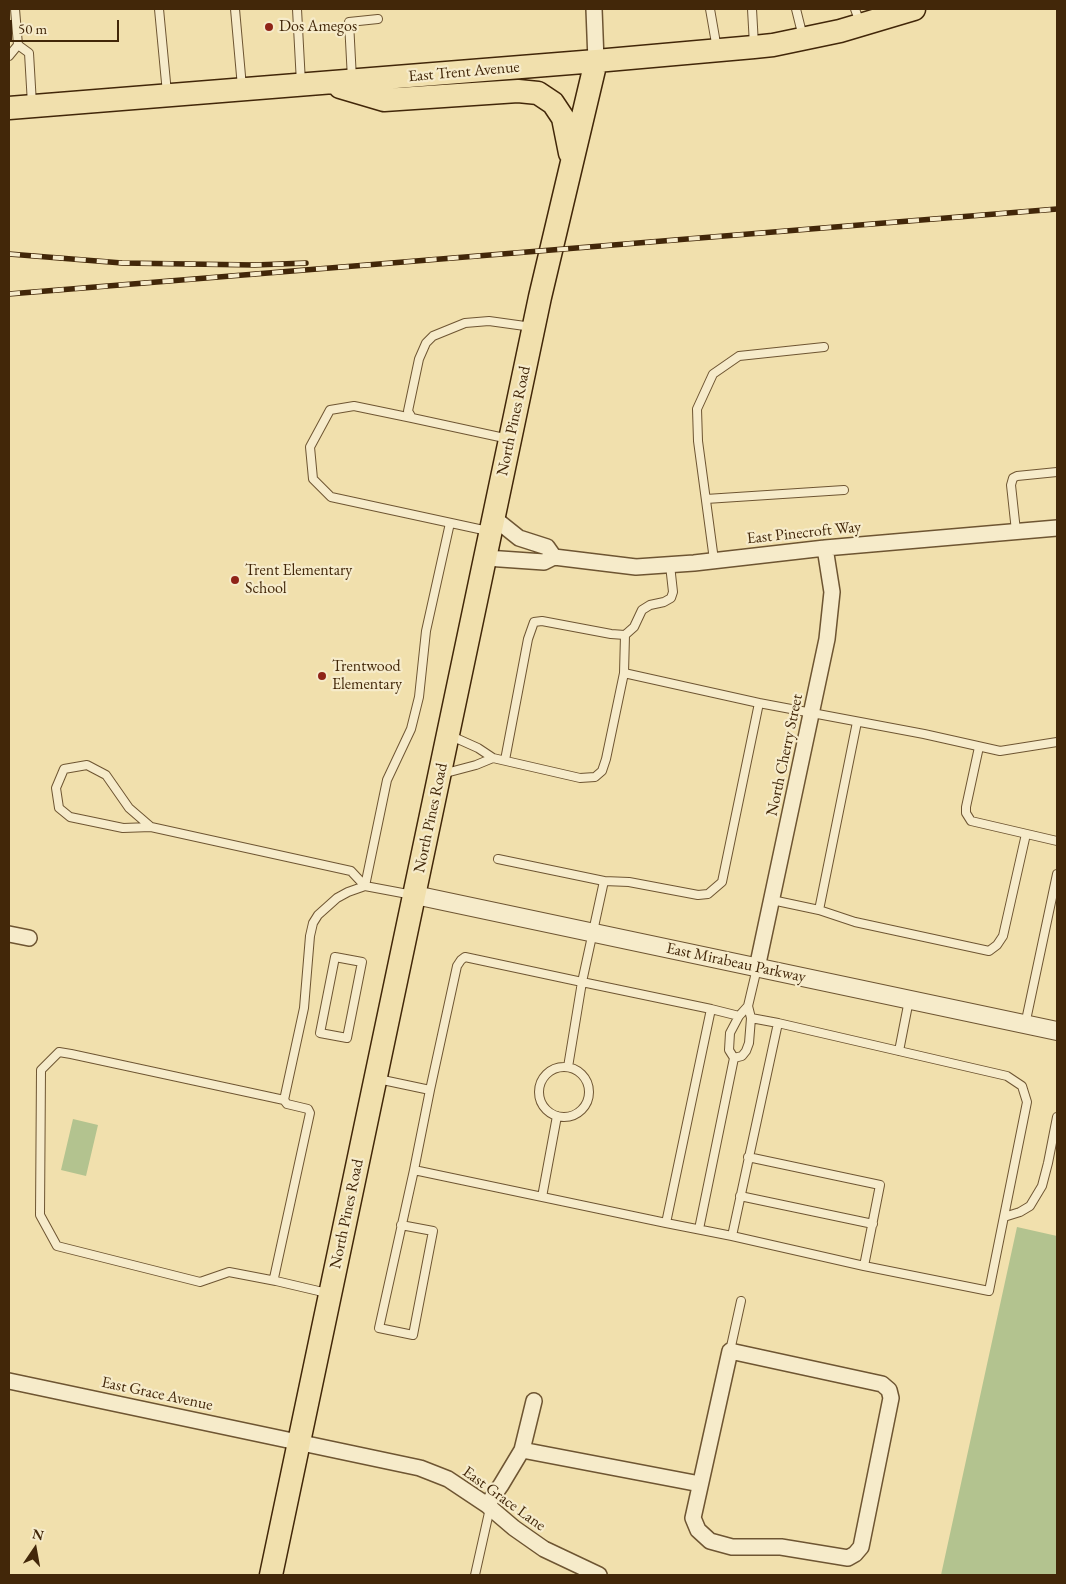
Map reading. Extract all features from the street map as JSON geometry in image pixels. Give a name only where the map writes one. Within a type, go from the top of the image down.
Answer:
[{"type":"main road","name":"East Trent Avenue","points":[[9,108],[754,47],[803,39],[858,17],[908,10]]},
{"type":"main road","name":"North Pines Road","points":[[270,1575],[534,327],[596,61]]},
{"type":"main road","points":[[327,82],[384,100],[518,91],[538,93],[553,102],[563,118],[572,160]]},
{"type":"street","points":[[594,9],[596,61]]},
{"type":"street","name":"East Pinecroft Way","points":[[492,525],[519,538],[547,547],[554,557]]},
{"type":"street","name":"East Pinecroft Way","points":[[486,558],[544,562],[554,557],[636,567],[1057,528]]},
{"type":"street","name":"North Cherry Street","points":[[757,968],[827,639],[832,592],[825,548]]},
{"type":"street","name":"East Mirabeau Parkway","points":[[415,895],[1057,1032]]},
{"type":"street","points":[[9,934],[29,938]]},
{"type":"street","points":[[730,1351],[882,1384],[889,1390],[891,1398],[861,1547],[855,1554],[848,1558],[781,1547],[732,1547],[710,1541],[698,1530],[693,1518],[730,1351]]},
{"type":"street","name":"East Grace Avenue","points":[[9,1381],[298,1442]]},
{"type":"street","points":[[489,1506],[522,1450],[534,1401]]},
{"type":"street","name":"East Grace Lane","points":[[298,1442],[420,1468],[448,1479],[489,1506],[514,1528],[544,1549],[599,1575]]},
{"type":"street","points":[[522,1450],[700,1484]]},
{"type":"lane","points":[[9,56],[18,45],[15,9]]},
{"type":"lane","points":[[159,9],[167,95]]},
{"type":"lane","points":[[236,9],[242,89]]},
{"type":"lane","points":[[297,9],[301,85]]},
{"type":"lane","points":[[710,9],[711,25],[717,51]]},
{"type":"lane","points":[[752,9],[754,47]]},
{"type":"lane","points":[[796,9],[803,39]]},
{"type":"lane","points":[[352,81],[349,22],[378,19]]},
{"type":"lane","points":[[18,45],[29,53],[32,106]]},
{"type":"lane","points":[[412,418],[408,411],[419,358],[426,342],[432,336],[466,323],[489,320],[534,327]]},
{"type":"lane","points":[[714,560],[698,441],[698,409],[713,374],[739,356],[824,347]]},
{"type":"lane","points":[[492,525],[450,523],[331,496],[313,479],[310,447],[330,410],[354,406],[510,439]]},
{"type":"lane","points":[[1016,531],[1011,485],[1013,478],[1057,472]]},
{"type":"lane","points":[[706,499],[844,490]]},
{"type":"lane","points":[[365,886],[387,780],[412,729],[419,697],[426,631],[450,523]]},
{"type":"lane","points":[[505,760],[528,639],[534,622],[542,621],[625,635],[634,627],[642,610],[650,605],[664,602],[671,598],[673,592],[670,565]]},
{"type":"lane","points":[[449,735],[478,748],[493,758],[580,778],[594,776],[602,771],[606,759],[624,673],[625,635]]},
{"type":"lane","points":[[624,673],[759,703],[924,734],[1000,751],[1057,742]]},
{"type":"lane","points":[[498,859],[604,881],[629,882],[698,895],[708,894],[722,882],[759,703]]},
{"type":"lane","points":[[819,910],[857,722]]},
{"type":"lane","points":[[979,747],[966,814],[971,821],[1057,841]]},
{"type":"lane","points":[[440,774],[493,758]]},
{"type":"lane","points":[[151,827],[129,808],[106,775],[87,765],[64,769],[56,788],[59,808],[70,817],[124,828],[151,827],[351,871],[365,886]]},
{"type":"lane","points":[[772,900],[819,910],[855,922],[989,951],[997,945],[1003,936],[1026,834]]},
{"type":"lane","points":[[1025,1025],[1057,874]]},
{"type":"lane","points":[[568,1067],[582,982],[604,881]]},
{"type":"lane","points":[[284,1100],[304,1008],[309,944],[313,923],[318,915],[337,898],[365,886],[415,895]]},
{"type":"lane","points":[[335,956],[362,962],[347,1038],[320,1032],[335,956]]},
{"type":"lane","points":[[401,1225],[433,1231],[413,1335],[379,1328],[401,1225],[414,1170],[457,966],[461,960],[469,957],[739,1016]]},
{"type":"lane","points":[[734,1058],[742,1056],[746,1052],[751,1035],[751,1018],[748,1006],[757,968]]},
{"type":"lane","points":[[899,1051],[909,1000]]},
{"type":"lane","points":[[699,1229],[734,1058],[730,1050],[730,1033],[739,1016],[748,1006]]},
{"type":"lane","points":[[666,1223],[711,1009]]},
{"type":"lane","points":[[414,1170],[989,1291],[1028,1102],[1022,1086],[1008,1076],[751,1018]]},
{"type":"lane","points":[[732,1236],[778,1023]]},
{"type":"lane","points":[[276,1281],[274,1278],[310,1113],[308,1109],[287,1104],[284,1100],[59,1052],[41,1070],[40,1215],[56,1246],[200,1282],[229,1272],[330,1293]]},
{"type":"lane","points":[[559,1067],[576,1069],[587,1081],[589,1097],[586,1105],[573,1116],[557,1116],[549,1113],[539,1099],[540,1082],[551,1070],[559,1067]]},
{"type":"lane","points":[[376,1079],[430,1090]]},
{"type":"lane","points":[[542,1197],[557,1116]]},
{"type":"lane","points":[[1004,1218],[1030,1206],[1042,1186],[1055,1146],[1057,1117]]},
{"type":"lane","points":[[748,1157],[880,1185],[864,1266]]},
{"type":"lane","points":[[740,1196],[873,1224]]},
{"type":"lane","points":[[730,1351],[741,1301]]},
{"type":"lane","points":[[475,1575],[489,1506]]},
{"type":"green space","points":[[73,1119],[98,1125],[86,1176],[61,1170]]},
{"type":"green space","points":[[1017,1227],[1057,1236],[1057,1575],[941,1575]]},
{"type":"railway","points":[[9,294],[1057,209]]},
{"type":"railway","points":[[9,254],[122,263],[255,265],[306,263]]},
{"type":"place","name":"Dos Amegos","points":[[269,27]]},
{"type":"place","name":"Trent Elementary School","points":[[235,580]]},
{"type":"place","name":"Trentwood Elementary","points":[[322,676]]}]
